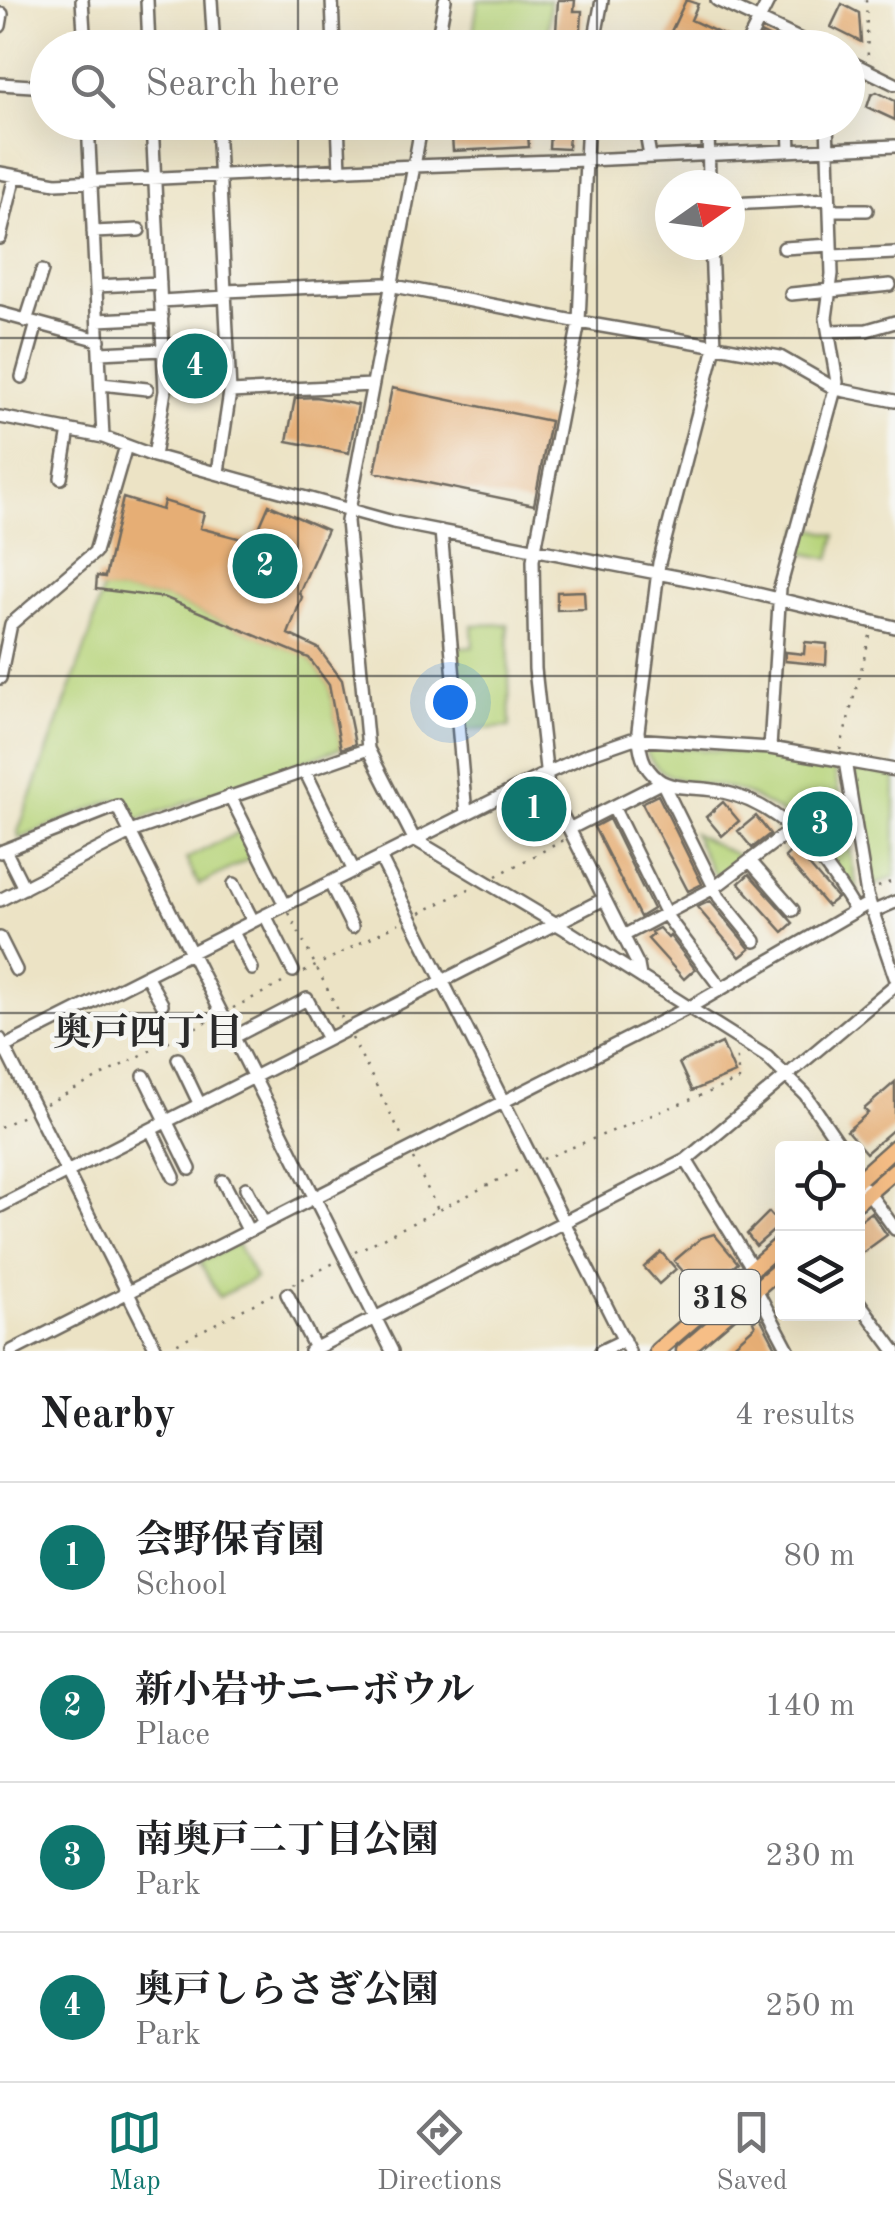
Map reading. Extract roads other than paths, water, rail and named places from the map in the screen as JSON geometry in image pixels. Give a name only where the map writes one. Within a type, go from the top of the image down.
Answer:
[{"type":"main road","points":[[865,1172],[895,1147]]},
{"type":"main road","points":[[865,1196],[895,1170]]},
{"type":"main road","name":"318","points":[[657,1351],[775,1250]]},
{"type":"main road","name":"318","points":[[684,1351],[775,1273]]},
{"type":"street","points":[[82,0],[83,30]]},
{"type":"street","points":[[147,0],[148,30]]},
{"type":"street","points":[[211,0],[213,30]]},
{"type":"street","points":[[332,0],[333,30]]},
{"type":"street","points":[[439,30],[445,0]]},
{"type":"street","points":[[596,30],[602,0]]},
{"type":"street","points":[[754,30],[769,0]]},
{"type":"street","points":[[725,2],[781,30]]},
{"type":"street","points":[[865,70],[895,84]]},
{"type":"street","points":[[0,84],[30,86]]},
{"type":"street","points":[[89,140],[102,437]]},
{"type":"street","points":[[153,140],[165,391],[154,456]]},
{"type":"street","points":[[218,140],[230,392],[218,472]]},
{"type":"street","points":[[339,140],[340,170]]},
{"type":"street","points":[[419,140],[348,511],[368,749],[414,840],[741,1040],[788,1075],[837,1141]]},
{"type":"street","points":[[587,140],[579,322],[534,549],[535,670],[545,774],[640,976]]},
{"type":"street","points":[[647,140],[650,156]]},
{"type":"street","points":[[708,140],[709,170]]},
{"type":"street","points":[[790,140],[790,150]]},
{"type":"street","points":[[770,748],[779,599],[836,389],[826,318],[832,250],[828,140]]},
{"type":"street","points":[[0,173],[56,182],[91,181],[895,146]]},
{"type":"street","points":[[0,238],[15,176]]},
{"type":"street","points":[[745,204],[830,205],[867,210]]},
{"type":"street","points":[[93,232],[139,230]]},
{"type":"street","points":[[786,246],[895,253]]},
{"type":"street","points":[[712,260],[715,348],[658,573],[639,739],[644,763],[662,782],[714,888],[755,941]]},
{"type":"street","points":[[22,377],[42,272]]},
{"type":"street","points":[[96,286],[160,283]]},
{"type":"street","points":[[161,301],[392,285],[715,348],[780,357],[836,389],[895,401]]},
{"type":"street","points":[[791,294],[890,285]]},
{"type":"street","points":[[0,313],[99,347],[163,350]]},
{"type":"street","points":[[98,320],[162,317]]},
{"type":"street","points":[[828,331],[867,330],[895,322]]},
{"type":"street","points":[[101,384],[147,388]]},
{"type":"street","points":[[230,392],[372,385]]},
{"type":"street","points":[[0,417],[102,437],[154,456],[348,511],[658,573],[895,627]]},
{"type":"street","points":[[61,478],[69,430]]},
{"type":"street","points":[[0,678],[10,624],[95,552],[126,446]]},
{"type":"street","points":[[441,531],[466,814]]},
{"type":"street","points":[[160,1351],[1,1045],[586,754],[639,739],[770,748],[895,770]]},
{"type":"street","points":[[0,900],[130,834],[368,749]]},
{"type":"street","points":[[841,760],[869,902],[895,977]]},
{"type":"street","points":[[304,771],[354,870]]},
{"type":"street","points":[[570,833],[662,782],[718,790],[746,799],[793,828],[819,854],[855,910]]},
{"type":"street","points":[[230,796],[285,905]]},
{"type":"street","points":[[24,888],[2,851],[117,806],[392,1351]]},
{"type":"street","points":[[612,807],[666,913],[722,988]]},
{"type":"street","points":[[623,936],[714,888],[793,828]]},
{"type":"street","points":[[380,858],[626,1345],[602,1351]]},
{"type":"street","points":[[750,860],[793,910]]},
{"type":"street","points":[[330,883],[352,927]]},
{"type":"street","points":[[234,884],[253,922]]},
{"type":"street","points":[[0,1206],[604,899]]},
{"type":"street","points":[[12,1351],[690,1007],[869,902],[895,902]]},
{"type":"street","points":[[266,915],[294,970]]},
{"type":"street","points":[[233,932],[252,969]]},
{"type":"street","points":[[0,938],[16,970]]},
{"type":"street","points":[[146,975],[162,1004]]},
{"type":"street","points":[[287,1294],[312,1350],[336,1338],[686,1160],[895,986]]},
{"type":"street","points":[[234,1037],[308,999],[328,1039]]},
{"type":"street","points":[[178,1059],[200,1104]]},
{"type":"street","points":[[144,1076],[190,1169]]},
{"type":"street","points":[[151,1130],[174,1176]]},
{"type":"street","points":[[686,1160],[753,1269]]},
{"type":"street","points":[[223,1182],[248,1230]]},
{"type":"street","points":[[246,1188],[264,1222]]},
{"type":"street","points":[[865,1200],[895,1229]]},
{"type":"street","points":[[756,1289],[789,1351]]},
{"type":"street","points":[[865,1310],[895,1351]]},
{"type":"street","points":[[336,1338],[342,1351]]},
{"type":"place","name":"奥戸しらさぎ公園","points":[[195,366]]},
{"type":"place","name":"新小岩サニーボウル","points":[[265,566]]},
{"type":"place","name":"会野保育園","points":[[534,809]]},
{"type":"place","name":"南奥戸二丁目公園","points":[[820,824]]},
{"type":"district","name":"奥戸四丁目","points":[[148,1032]]}]
